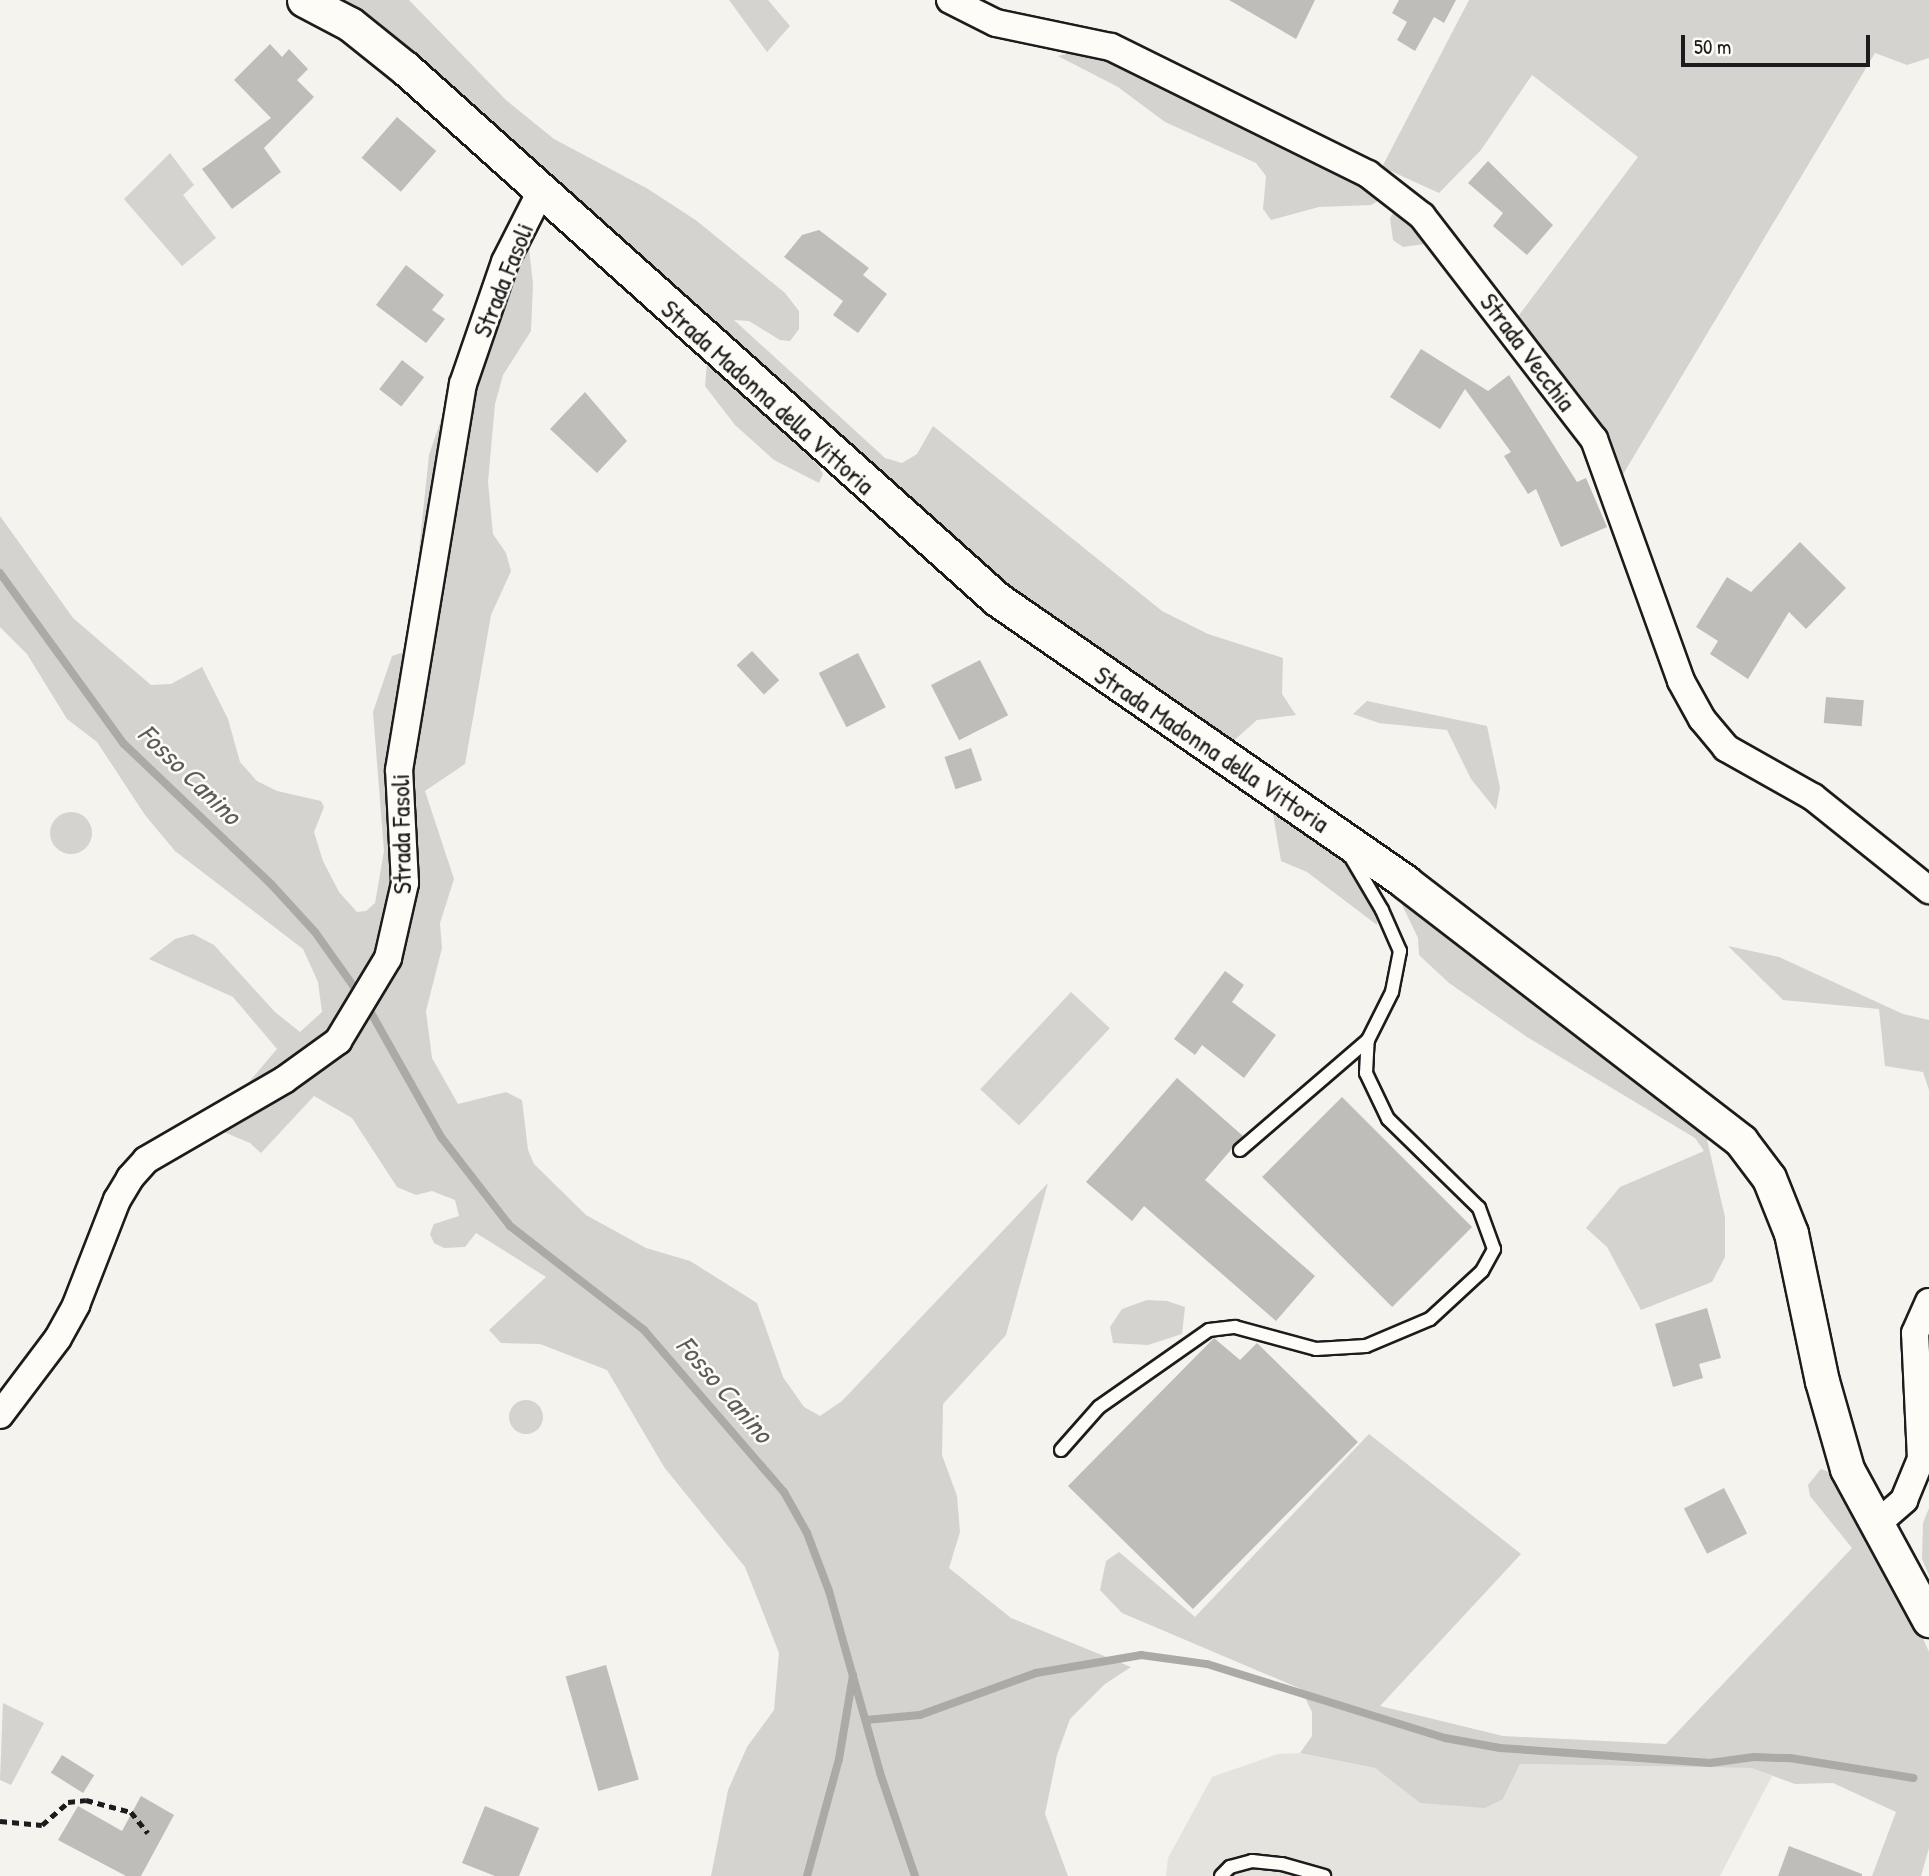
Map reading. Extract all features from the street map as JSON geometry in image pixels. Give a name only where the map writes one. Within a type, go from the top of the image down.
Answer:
[{"type":"street","name":"Strada Madonna della Vittoria","points":[[304,0],[350,24],[405,68],[540,193],[997,599],[1345,839],[1671,1084],[1758,1161],[1780,1201],[1791,1233],[1836,1440],[1929,1620]]},
{"type":"street","name":"Strada Vecchia","points":[[950,0],[996,23],[1111,47],[1368,174],[1422,216],[1594,439],[1681,681],[1702,719],[1726,748],[1813,797],[1929,890]]},
{"type":"street","name":"Strada Fasoli","points":[[0,1415],[58,1338],[76,1305],[117,1200],[130,1178],[146,1160],[284,1080],[338,1041],[388,958],[405,883],[399,770],[463,384],[505,262],[540,193]]},
{"type":"street","points":[[1878,1523],[1904,1500],[1921,1459],[1915,1333],[1929,1302]]},
{"type":"lane","points":[[1240,1150],[1368,1040],[1392,992],[1400,951],[1382,910],[1351,862],[1345,839]]},
{"type":"lane","points":[[1060,1450],[1099,1407],[1209,1330],[1235,1327],[1315,1349],[1366,1346],[1430,1319],[1482,1271],[1494,1249],[1479,1208],[1388,1119],[1366,1073],[1368,1040]]},
{"type":"lane","points":[[1221,1876],[1230,1867],[1252,1861],[1282,1864],[1324,1876]]},
{"type":"path","points":[[0,1821],[41,1825],[68,1802],[86,1800],[131,1812],[148,1833]]},
{"type":"shaded area","points":[[331,0],[409,0],[506,100],[554,139],[648,189],[697,221],[785,293],[799,311],[799,329],[790,341],[780,340],[749,321],[734,320],[885,458],[902,463],[917,454],[933,426],[1162,611],[1208,634],[1283,658],[1282,694],[1296,715],[1257,720],[1231,743],[1034,606],[927,520]]},
{"type":"shaded area","points":[[729,0],[768,0],[790,26],[767,52]]},
{"type":"shaded area","points":[[1469,0],[1929,0],[1929,58],[1907,65],[1875,53],[1622,476],[1595,425],[1516,319],[1638,157],[1532,75],[1481,150],[1439,193],[1382,167]]},
{"type":"shaded area","points":[[1074,52],[1096,53],[1388,195],[1371,205],[1319,207],[1271,220],[1263,209],[1266,176],[1256,163],[1165,122],[1118,87],[1058,56]]},
{"type":"shaded area","points":[[170,153],[194,185],[183,195],[216,238],[182,266],[124,199]]},
{"type":"shaded area","points":[[1399,203],[1434,235],[1425,244],[1403,247],[1393,240],[1390,218]]},
{"type":"shaded area","points":[[528,239],[533,284],[531,331],[503,375],[495,404],[488,482],[493,534],[506,553],[511,571],[491,615],[465,764],[425,791],[454,879],[440,923],[442,948],[426,1011],[432,1058],[458,1104],[506,1092],[522,1100],[528,1150],[534,1164],[586,1215],[646,1248],[690,1261],[757,1303],[783,1377],[804,1407],[820,1416],[842,1401],[1048,1183],[1006,1335],[943,1404],[942,1455],[957,1496],[960,1532],[949,1568],[1011,1618],[1131,1667],[1105,1684],[1070,1719],[1057,1755],[1045,1814],[1068,1876],[711,1876],[728,1790],[747,1747],[774,1710],[779,1653],[745,1567],[664,1467],[607,1370],[540,1344],[501,1343],[489,1330],[546,1277],[476,1233],[465,1247],[444,1248],[434,1243],[430,1234],[434,1224],[459,1216],[455,1200],[432,1191],[416,1195],[397,1187],[352,1118],[314,1096],[261,1153],[250,1143],[219,1130],[243,1089],[277,1049],[233,997],[149,959],[175,939],[193,934],[214,945],[275,1012],[300,1032],[322,1012],[318,982],[303,949],[175,851],[145,815],[97,742],[67,719],[27,654],[0,627],[0,516],[73,618],[151,685],[171,684],[202,667],[228,719],[240,762],[257,781],[277,791],[321,801],[324,807],[314,832],[323,861],[339,892],[357,912],[366,911],[375,903],[384,851],[373,712],[392,656],[404,652],[412,617],[429,455],[445,408],[462,418],[504,291]]},
{"type":"shaded area","points":[[707,363],[818,465],[823,474],[819,483],[774,460],[735,425],[705,386]]},
{"type":"shaded area","points":[[1367,701],[1487,726],[1500,788],[1496,810],[1471,779],[1447,730],[1379,723],[1353,714]]},
{"type":"shaded area","points":[[1258,790],[1369,868],[1379,887],[1377,925],[1307,872],[1281,861],[1273,814]]},
{"type":"shaded area","points":[[71,812],[86,818],[92,833],[86,848],[71,854],[56,848],[50,833],[56,818]]},
{"type":"shaded area","points":[[1392,884],[1705,1131],[1725,1217],[1725,1257],[1712,1282],[1641,1310],[1607,1247],[1586,1228],[1620,1187],[1704,1151],[1695,1138],[1527,1037],[1449,983],[1419,955],[1418,938]]},
{"type":"shaded area","points":[[1728,946],[1779,957],[1903,1014],[1929,1020],[1929,1090],[1923,1072],[1885,1066],[1879,1009],[1783,1000]]},
{"type":"shaded area","points":[[1071,992],[1110,1028],[1019,1125],[980,1089]]},
{"type":"shaded area","points":[[1147,1300],[1167,1301],[1185,1307],[1182,1334],[1148,1345],[1113,1343],[1110,1327],[1122,1309]]},
{"type":"shaded area","points":[[526,1400],[538,1405],[543,1417],[538,1429],[526,1434],[514,1429],[509,1417],[514,1405]]},
{"type":"shaded area","points":[[1369,1434],[1521,1554],[1380,1706],[1503,1736],[1666,1744],[1852,1548],[1810,1496],[1808,1485],[1821,1469],[1834,1474],[1907,1602],[1929,1652],[1929,1848],[1921,1876],[1872,1876],[1896,1812],[1833,1783],[1795,1784],[1751,1768],[1520,1764],[1503,1799],[1485,1808],[1420,1803],[1375,1768],[1300,1753],[1312,1736],[1312,1712],[1301,1689],[1122,1613],[1100,1590],[1106,1561],[1119,1552],[1195,1617]]},
{"type":"shaded area","points":[[1929,1508],[1929,1575],[1922,1559],[1923,1523]]},
{"type":"shaded area","points":[[3,1703],[44,1723],[11,1785],[0,1780]]},
{"type":"shaded area","points":[[1300,1753],[1375,1768],[1420,1803],[1503,1799],[1520,1764],[1751,1768],[1772,1776],[1720,1876],[1166,1876],[1168,1858],[1212,1777],[1278,1754]]},
{"type":"building","points":[[1229,0],[1315,0],[1296,39]]},
{"type":"building","points":[[1399,0],[1456,0],[1444,23],[1434,17],[1415,51],[1397,40],[1407,22],[1392,13]]},
{"type":"building","points":[[270,44],[282,57],[289,49],[308,69],[297,80],[314,97],[264,148],[281,172],[232,209],[202,169],[271,118],[234,80]]},
{"type":"building","points":[[397,117],[436,151],[401,192],[362,158]]},
{"type":"building","points":[[1488,161],[1553,225],[1527,255],[1493,226],[1503,213],[1468,183]]},
{"type":"building","points":[[819,230],[869,268],[863,275],[887,294],[858,333],[833,315],[843,301],[784,257],[802,235]]},
{"type":"building","points":[[406,265],[444,295],[432,310],[445,319],[426,343],[376,305]]},
{"type":"building","points":[[1421,349],[1488,391],[1509,375],[1577,482],[1586,478],[1607,527],[1561,547],[1536,489],[1528,494],[1504,456],[1511,452],[1465,389],[1440,429],[1390,397]]},
{"type":"building","points":[[402,360],[424,377],[401,406],[379,389]]},
{"type":"building","points":[[585,392],[627,441],[597,473],[550,429]]},
{"type":"building","points":[[1800,542],[1846,588],[1806,629],[1789,612],[1748,679],[1710,654],[1718,641],[1696,627],[1727,577],[1751,592]]},
{"type":"building","points":[[752,651],[779,680],[764,695],[737,665]]},
{"type":"building","points":[[858,653],[886,707],[846,727],[819,673]]},
{"type":"building","points":[[980,660],[1008,715],[959,740],[931,685]]},
{"type":"building","points":[[1826,697],[1864,700],[1862,726],[1824,723]]},
{"type":"building","points":[[971,748],[982,780],[956,789],[945,757]]},
{"type":"building","points":[[1225,971],[1244,985],[1232,1002],[1276,1035],[1244,1078],[1202,1045],[1195,1055],[1174,1039]]},
{"type":"building","points":[[1177,1078],[1243,1136],[1205,1180],[1315,1276],[1276,1321],[1144,1206],[1132,1221],[1086,1182]]},
{"type":"building","points":[[1342,1097],[1472,1227],[1392,1307],[1262,1177]]},
{"type":"building","points":[[1707,1308],[1721,1358],[1699,1364],[1703,1378],[1673,1387],[1655,1324]]},
{"type":"building","points":[[1214,1338],[1240,1360],[1257,1343],[1358,1442],[1193,1609],[1068,1486]]},
{"type":"building","points":[[1724,1488],[1747,1533],[1707,1554],[1684,1508]]},
{"type":"building","points":[[606,1665],[639,1779],[598,1791],[566,1677]]},
{"type":"building","points":[[62,1755],[94,1775],[83,1793],[51,1773]]},
{"type":"building","points":[[141,1796],[174,1815],[141,1876],[126,1876],[58,1840],[78,1806],[122,1831]]},
{"type":"building","points":[[485,1806],[539,1828],[519,1876],[495,1876],[462,1863]]},
{"type":"building","points":[[1789,1846],[1862,1874],[1862,1876],[1778,1876]]},
{"type":"waterway","name":"Fosso Canino","points":[[0,573],[124,744],[271,884],[315,932],[359,994]]},
{"type":"waterway","name":"Fosso Canino","points":[[370,1011],[441,1137],[510,1226],[644,1330],[784,1492],[807,1533],[829,1591],[880,1773],[915,1876]]},
{"type":"waterway","points":[[866,1720],[920,1715],[1036,1673],[1141,1655],[1207,1664],[1445,1738],[1500,1748],[1710,1763],[1754,1757],[1790,1758],[1913,1778]]},
{"type":"waterway","points":[[807,1876],[839,1759],[853,1675]]}]
